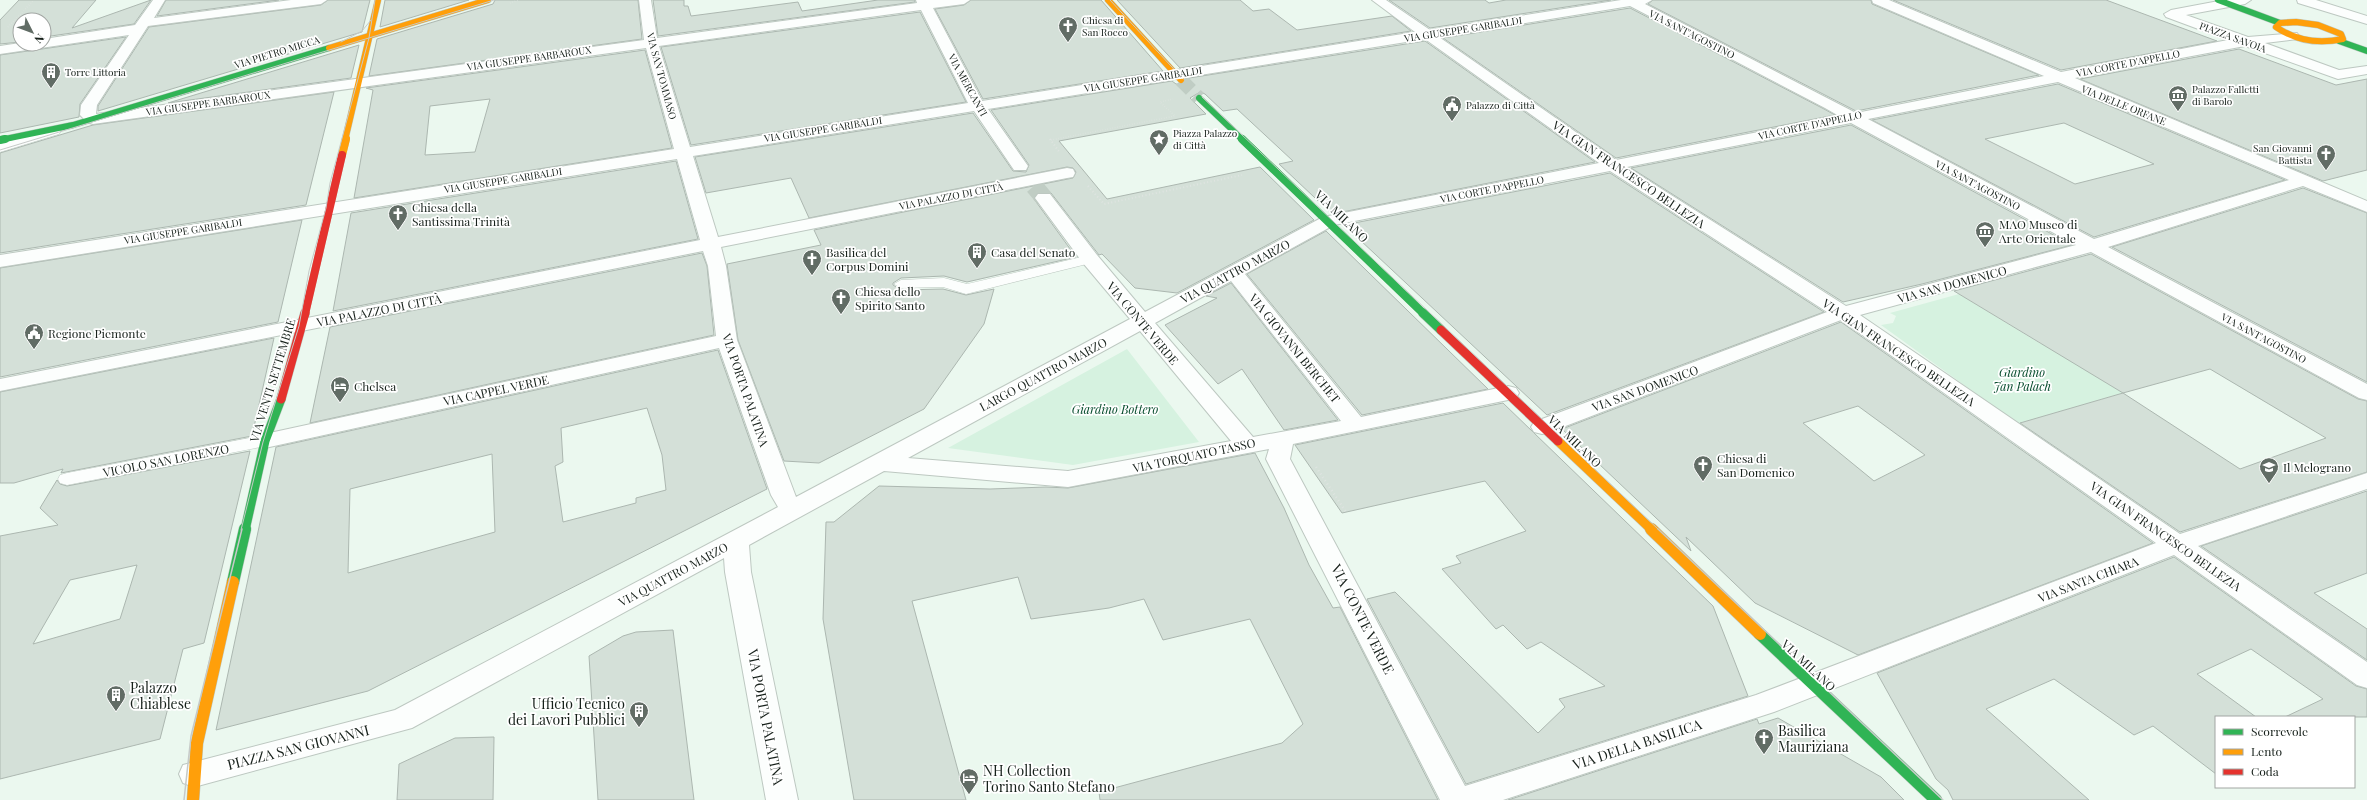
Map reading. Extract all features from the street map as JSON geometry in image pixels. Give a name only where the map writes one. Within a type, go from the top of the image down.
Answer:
[{"type":"street","points":[[93,119],[88,115],[89,105],[159,0]]},
{"type":"street","points":[[52,42],[141,26],[322,0]]},
{"type":"street","name":"VIA VENTI SETTEMBRE","points":[[197,743],[265,441],[286,384],[302,325],[371,36],[378,0]]},
{"type":"street","name":"VIA PIETRO MICCA","points":[[73,125],[488,0]]},
{"type":"street","name":"VIA GIUSEPPE BARBAROUX","points":[[93,119],[924,3],[964,0]]},
{"type":"street","points":[[1108,0],[1178,77]]},
{"type":"street","name":"VIA GIAN FRANCESCO BELLEZIA","points":[[1378,0],[1614,165],[1842,313],[2178,544],[2367,677]]},
{"type":"street","name":"VIA DELLE ORFANE","points":[[1878,0],[2056,77],[2306,180]]},
{"type":"street","name":"PIAZZA SAVOIA","points":[[2245,0],[2223,2],[2171,14],[2338,75],[2367,70]]},
{"type":"street","points":[[2303,0],[2367,20]]},
{"type":"street","name":"VIA GIUSEPPE GARIBALDI","points":[[0,261],[330,207],[977,105],[1178,77],[1427,34],[1635,1]]},
{"type":"street","name":"VIA SANT'AGOSTINO","points":[[1635,1],[2367,393]]},
{"type":"street","name":"VIA SAN TOMMASO","points":[[645,2],[651,42],[683,151]]},
{"type":"street","points":[[2223,2],[2280,23],[2296,22],[2328,28],[2341,34],[2342,39],[2338,41]]},
{"type":"street","name":"VIA MERCANTI","points":[[924,3],[977,105],[1031,181]]},
{"type":"street","points":[[2328,28],[2367,20]]},
{"type":"street","name":"PIAZZA SAVOIA","points":[[2280,23],[2277,24],[2277,28],[2292,36],[2312,41],[2338,41],[2367,51]]},
{"type":"street","name":"VIA CORTE D'APPELLO","points":[[1329,221],[1614,165],[1851,116],[2227,44],[2292,36]]},
{"type":"street","points":[[0,50],[12,48]]},
{"type":"street","name":"VIA MILANO","points":[[1199,98],[1329,221],[1542,427],[1936,800]]},
{"type":"street","points":[[0,140],[73,125]]},
{"type":"street","points":[[0,154],[73,125]]},
{"type":"street","name":"VIA PORTA PALATINA","points":[[683,151],[717,266],[727,340],[783,495],[792,510]]},
{"type":"street","name":"VIA PALAZZO DI CITTÀ","points":[[0,385],[1068,173]]},
{"type":"street","points":[[2306,180],[2367,207]]},
{"type":"street","name":"VIA SAN DOMENICO","points":[[1542,427],[1842,313],[1920,294],[2092,246],[2306,180]]},
{"type":"street","name":"VIA CONTE VERDE","points":[[1031,181],[1090,259],[1246,444]]},
{"type":"street","points":[[2343,197],[2367,190]]},
{"type":"street","name":"VIA QUATTRO MARZO","points":[[1142,321],[1329,221]]},
{"type":"street","name":"VIA GIOVANNI BERCHET","points":[[1234,272],[1356,424]]},
{"type":"street","name":"LARGO QUATTRO MARZO","points":[[945,427],[1142,321]]},
{"type":"street","name":"VIA CAPPEL VERDE","points":[[265,441],[727,340]]},
{"type":"street","name":"VIA TORQUATO TASSO","points":[[878,463],[1068,479],[1160,463],[1246,444],[1356,424],[1508,393]]},
{"type":"street","name":"VIA QUATTRO MARZO","points":[[402,720],[945,427]]},
{"type":"street","name":"VIA CONTE VERDE","points":[[1283,437],[1278,459],[1456,800]]},
{"type":"street","name":"VIA SANTA CHIARA","points":[[1812,684],[2178,544],[2367,481]]},
{"type":"street","name":"VIA PORTA PALATINA","points":[[736,540],[738,572],[782,800]]},
{"type":"street","name":"VIA DELLA BASILICA","points":[[1462,800],[1764,704],[1812,684]]},
{"type":"street","name":"PIAZZA SAN GIOVANNI","points":[[197,743],[194,787],[402,720]]},
{"type":"lane","points":[[0,148],[73,125]]},
{"type":"lane","points":[[901,284],[944,282],[966,289],[1090,259]]},
{"type":"lane","name":"VICOLO SAN LORENZO","points":[[67,479],[265,441]]},
{"type":"path","points":[[5,31],[34,0]]},
{"type":"path","points":[[1313,463],[1346,512]]},
{"type":"green space","name":"Giardino Jan Palach","points":[[1959,294],[2123,393],[2018,424],[1881,325],[1893,323],[1896,316],[1890,313]]},
{"type":"green space","name":"Giardino Bottero","points":[[1127,349],[1199,442],[1073,465],[948,448]]},
{"type":"building","points":[[19,0],[96,0],[72,28],[151,0],[134,24],[52,36],[52,12],[12,12],[12,43],[0,44],[0,20]]},
{"type":"building","points":[[166,0],[279,0],[157,16]]},
{"type":"building","points":[[328,0],[370,0],[362,32],[98,111],[98,106],[149,27],[321,5]]},
{"type":"building","points":[[385,0],[469,0],[380,27]]},
{"type":"building","points":[[495,0],[638,0],[642,39],[369,76],[377,39],[493,4]]},
{"type":"building","points":[[653,0],[684,0],[684,6],[688,6],[691,16],[798,2],[802,11],[878,0],[915,0],[915,2],[658,36]]},
{"type":"building","points":[[971,0],[1101,0],[1163,71],[983,99],[935,9],[964,5]]},
{"type":"building","points":[[1117,0],[1240,0],[1253,11],[1269,9],[1297,30],[1392,16],[1411,31],[1180,68]]},
{"type":"building","points":[[1389,0],[1485,0],[1489,3],[1506,0],[1611,0],[1430,28]]},
{"type":"building","points":[[1653,0],[1871,0],[1872,4],[2039,75],[1856,111],[1648,4]]},
{"type":"building","points":[[1893,0],[2106,0],[2217,41],[2061,70]]},
{"type":"building","points":[[1630,8],[1835,115],[1616,158],[1443,38]]},
{"type":"building","points":[[920,12],[966,102],[691,145],[661,47]]},
{"type":"building","points":[[126,37],[80,104],[79,117],[0,133],[0,55],[21,52],[52,52],[52,48]]},
{"type":"building","points":[[1425,41],[1595,162],[1332,214],[1279,164],[1293,161],[1237,109],[1223,111],[1205,94],[1200,92],[1190,98],[1206,114],[1059,141],[1107,199],[1260,167],[1314,220],[1177,293],[1135,288],[1102,254],[1099,255],[1051,193],[1038,192],[1034,199],[1076,257],[967,282],[944,276],[901,278],[893,283],[893,285],[901,290],[943,289],[966,295],[994,289],[984,324],[924,409],[819,463],[784,461],[738,340],[727,264],[821,245],[814,230],[1073,178],[1076,172],[1073,168],[1067,167],[809,218],[791,178],[706,193],[695,157],[973,113],[1013,171],[1026,172],[1029,165],[991,110],[1172,81],[1176,84],[1186,84],[1189,78]]},
{"type":"building","points":[[359,45],[351,78],[168,103]]},
{"type":"building","points":[[2239,49],[2336,85],[2367,79],[2367,170],[2323,181],[2080,79]]},
{"type":"building","points":[[645,50],[672,148],[354,198],[373,90],[366,88]],"holes":[[[490,99],[475,152],[425,155],[430,106]]]},
{"type":"building","points":[[2058,84],[2285,180],[2094,237],[1872,120]],"holes":[[[2064,123],[2154,164],[2075,184],[1985,139]]]},
{"type":"building","points":[[334,92],[306,205],[0,253],[0,153],[93,125]]},
{"type":"building","points":[[1851,125],[2072,245],[1922,284],[1843,302],[1631,168]]},
{"type":"building","points":[[676,161],[698,239],[333,311],[351,213]]},
{"type":"building","points":[[1610,173],[1824,312],[1547,415],[1344,225]]},
{"type":"building","points":[[2303,188],[2367,213],[2367,382],[2112,247]]},
{"type":"building","points":[[302,220],[278,322],[0,377],[0,268]]},
{"type":"building","points":[[1326,231],[1488,389],[1362,415],[1247,274]]},
{"type":"building","points":[[702,253],[707,266],[714,335],[310,423],[330,327]]},
{"type":"building","points":[[2091,254],[2358,399],[2367,401],[2367,472],[2180,532],[2020,423],[2123,393],[1954,291]],"holes":[[[2210,369],[2326,438],[2240,469],[2123,393]]]},
{"type":"building","points":[[1231,283],[1338,420],[1284,430],[1242,369],[1218,384],[1165,325],[1217,298],[1206,296]]},
{"type":"building","points":[[1841,322],[2153,543],[1858,655],[1755,603],[1686,537],[1691,551],[1562,429]],"holes":[[[1858,406],[1925,455],[1874,481],[1803,423]]]},
{"type":"building","points":[[274,338],[252,436],[61,473],[63,469],[14,483],[0,483],[0,392]]},
{"type":"building","points":[[718,350],[767,489],[368,691],[216,730],[276,447]],"holes":[[[647,408],[662,455],[666,490],[636,498],[636,503],[563,522],[555,466],[563,462],[561,428]],[[492,454],[495,532],[348,573],[350,489]]]},
{"type":"building","points":[[1503,403],[1713,606],[1748,696],[1466,784],[1367,599],[1395,592],[1538,733],[1565,707],[1559,699],[1605,686],[1541,642],[1527,649],[1503,625],[1496,629],[1442,569],[1461,563],[1456,556],[1526,531],[1485,481],[1342,513],[1295,445]]},
{"type":"building","points":[[250,451],[204,643],[183,649],[160,739],[0,779],[0,536],[58,525],[40,508],[57,480],[60,484],[67,486]],"holes":[[[137,565],[120,619],[33,644],[70,580]]]},
{"type":"building","points":[[1255,453],[1284,508],[1309,565],[1333,608],[1340,607],[1438,800],[1100,800],[1099,792],[1282,743],[1303,724],[1250,619],[1163,640],[1144,599],[1109,608],[1031,619],[1018,577],[912,601],[966,800],[854,800],[823,619],[826,522],[834,522],[879,486],[990,489],[1046,487],[1068,488]]},
{"type":"building","points":[[2367,491],[2367,573],[2314,593],[2367,629],[2367,660],[2201,546]]},
{"type":"building","points":[[2174,557],[2356,686],[2367,689],[2367,717],[2287,716],[2323,699],[2251,649],[2197,674],[2255,716],[2215,716],[2215,773],[2153,726],[2134,735],[2054,679],[1986,709],[2089,800],[1953,800],[1948,790],[1936,779],[1877,673]]},
{"type":"building","name":"Ufficio Tecnico dei Lavori Pubblici","points":[[673,630],[694,800],[598,800],[589,656],[623,636],[636,632]]},
{"type":"building","name":"Basilica Mauriziana","points":[[1778,718],[1881,777],[1904,800],[1508,800],[1757,719],[1759,724]]},
{"type":"building","name":"Ufficio Tecnico dei Lavori Pubblici","points":[[494,737],[493,800],[397,800],[399,764],[455,738]]},
{"type":"tunnel","points":[[1181,80],[1199,98]]},
{"type":"tunnel","points":[[1034,186],[1044,198]]},
{"type":"tram line","points":[[369,38],[375,0]]},
{"type":"tram line","points":[[369,38],[494,0]]},
{"type":"tram line","points":[[1110,0],[1183,79]]},
{"type":"tram line","points":[[341,42],[362,31],[371,20]]},
{"type":"tram line","points":[[0,150],[369,38]]},
{"type":"tram line","points":[[241,530],[263,442],[299,326],[309,271],[326,208],[330,183],[369,38]]},
{"type":"tram line","points":[[1202,97],[1659,530]]},
{"type":"tram line","points":[[184,800],[191,736],[242,529]]},
{"type":"tram line","points":[[1658,529],[1943,800]]},
{"type":"traffic: fast","points":[[2218,0],[2280,23]]},
{"type":"traffic: fast","points":[[2339,41],[2367,51]]},
{"type":"traffic: fast","points":[[0,140],[73,125],[329,48]]},
{"type":"traffic: fast","points":[[1199,98],[1441,330]]},
{"type":"traffic: fast","points":[[233,582],[265,441],[281,399]]},
{"type":"traffic: fast","points":[[1760,634],[1936,800]]},
{"type":"traffic: slow","points":[[342,155],[378,0]]},
{"type":"traffic: slow","points":[[329,48],[488,0]]},
{"type":"traffic: slow","points":[[1108,0],[1181,80]]},
{"type":"traffic: slow","points":[[2296,22],[2318,25],[2341,34],[2343,39],[2326,42],[2300,39],[2291,36],[2276,27],[2280,23],[2296,22]]},
{"type":"traffic: slow","points":[[1558,441],[1760,634]]},
{"type":"traffic: slow","points":[[193,800],[197,743],[233,582]]},
{"type":"traffic: jam","points":[[281,399],[302,325],[342,155]]},
{"type":"traffic: jam","points":[[1441,330],[1558,441]]},
{"type":"place","name":"Chiesa di San Rocco","points":[[1068,43]]},
{"type":"place","name":"Torre Littoria","points":[[51,89]]},
{"type":"place","name":"Palazzo Falletti di Barolo","points":[[2178,112]]},
{"type":"place","name":"Palazzo di Città","points":[[1452,122]]},
{"type":"place","name":"Piazza Palazzo di Città","points":[[1159,156]]},
{"type":"place","name":"San Giovanni Battista","points":[[2326,171]]},
{"type":"place","name":"Chiesa della Santissima Trinità","points":[[398,231]]},
{"type":"place","name":"MAO Museo di Arte Orientale","points":[[1985,248]]},
{"type":"place","name":"Casa del Senato","points":[[977,269]]},
{"type":"place","name":"Basilica del Corpus Domini","points":[[812,276]]},
{"type":"place","name":"Chiesa dello Spirito Santo","points":[[841,315]]},
{"type":"place","name":"Regione Piemonte","points":[[34,350]]},
{"type":"place","name":"Chelsea","points":[[340,403]]},
{"type":"place","name":"Chiesa di San Domenico","points":[[1703,482]]},
{"type":"place","name":"Il Melograno","points":[[2269,484]]},
{"type":"place","name":"Palazzo Chiablese","points":[[116,712]]},
{"type":"place","name":"Ufficio Tecnico dei Lavori Pubblici","points":[[639,728]]},
{"type":"place","name":"Basilica Mauriziana","points":[[1764,755]]},
{"type":"place","name":"NH Collection Torino Santo Stefano","points":[[969,795]]}]
